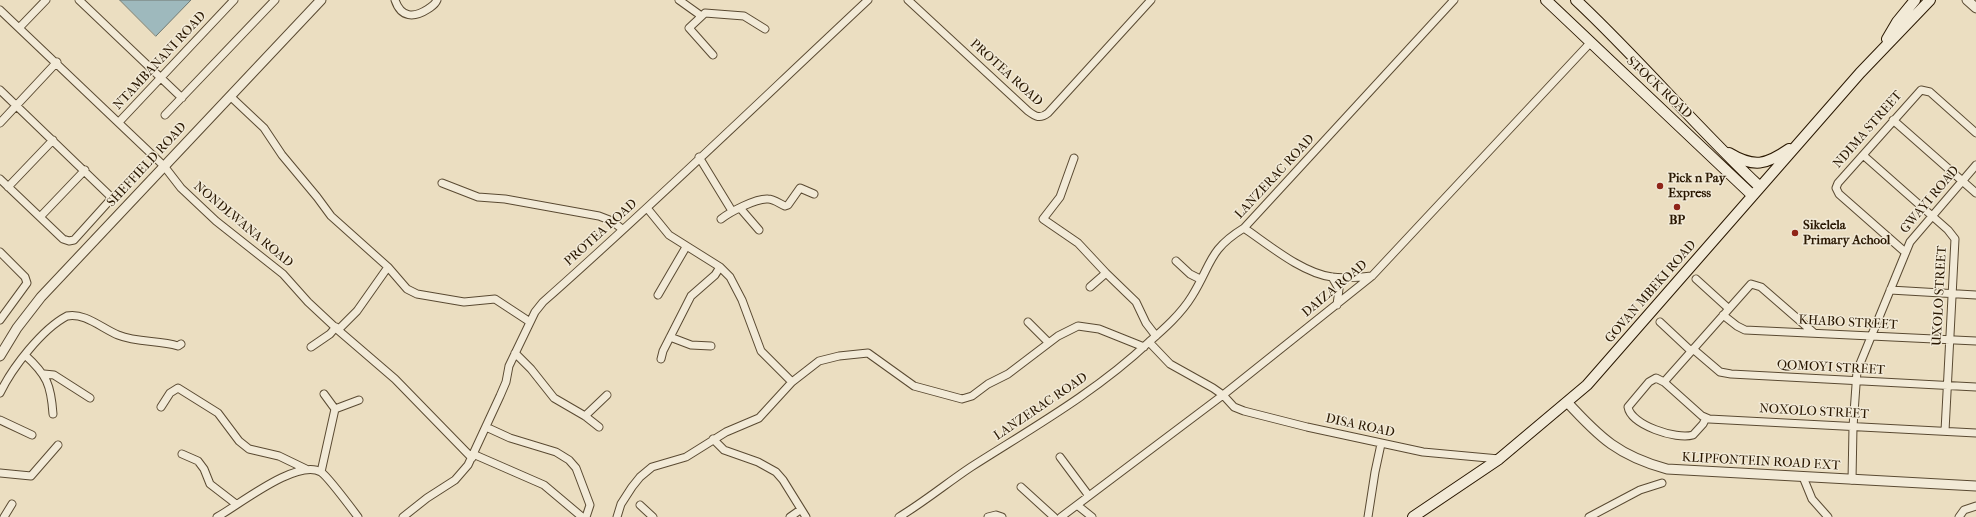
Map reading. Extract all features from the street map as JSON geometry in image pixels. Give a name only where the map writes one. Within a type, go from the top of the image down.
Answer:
[{"type":"main road","name":"STOCK ROAD","points":[[1546,0],[1752,195]]},
{"type":"main road","name":"STOCK ROAD","points":[[1576,0],[1606,28],[1716,144],[1760,187]]},
{"type":"main road","name":"GOVAN MBEKI ROAD","points":[[1880,51],[1897,22],[1915,0]]},
{"type":"main road","name":"GOVAN MBEKI ROAD","points":[[1413,517],[1456,489],[1499,458],[1568,402],[1586,385],[1880,51],[1930,0]]},
{"type":"main road","points":[[1716,144],[1744,161],[1756,163],[1769,161],[1799,142]]},
{"type":"street","points":[[19,28],[46,0]]},
{"type":"street","points":[[79,0],[182,98]]},
{"type":"street","name":"NTAMBANANI ROAD","points":[[119,122],[234,0]]},
{"type":"street","points":[[165,115],[275,0]]},
{"type":"street","name":"SHEFFIELD ROAD","points":[[0,356],[17,328],[41,297],[322,0]]},
{"type":"street","points":[[395,0],[403,13],[411,16],[419,15],[430,8],[435,4],[436,0]]},
{"type":"street","points":[[679,0],[700,15]]},
{"type":"street","name":"PROTEA ROAD","points":[[403,517],[433,493],[455,480],[464,471],[506,382],[509,366],[515,353],[530,322],[543,302],[647,208],[699,157],[868,0]]},
{"type":"street","name":"PROTEA ROAD","points":[[908,0],[1028,111],[1038,117],[1042,117],[1048,113],[1151,0]]},
{"type":"street","name":"LANZERAC ROAD","points":[[899,517],[970,468],[1064,408],[1114,373],[1156,336],[1187,304],[1219,246],[1244,228],[1454,0]]},
{"type":"street","points":[[1967,0],[1976,8]]},
{"type":"street","name":"NONDLWANA ROAD","points":[[0,10],[57,62],[164,166],[181,188],[213,218],[275,267],[337,329],[395,379],[472,456]]},
{"type":"street","points":[[713,55],[689,28],[700,15],[705,13],[739,15],[748,17],[765,29]]},
{"type":"street","name":"DAIZA ROAD","points":[[1061,517],[1223,395],[1372,276],[1591,42]]},
{"type":"street","points":[[0,123],[57,62]]},
{"type":"street","name":"NDIMA STREET","points":[[1905,252],[1836,190],[1838,183],[1917,93],[1924,89],[1930,92],[1976,133]]},
{"type":"street","points":[[0,90],[85,170],[111,199],[74,240],[69,241],[64,239],[0,179]]},
{"type":"street","points":[[230,96],[264,128],[282,155],[331,216],[388,267],[407,289],[413,292],[464,302],[495,299],[530,322]]},
{"type":"street","points":[[1893,120],[1976,193]]},
{"type":"street","points":[[8,187],[53,140]]},
{"type":"street","name":"UXOLO STREET","points":[[1863,154],[1932,215],[1951,233],[1955,239],[1945,431]]},
{"type":"street","points":[[699,157],[732,211]]},
{"type":"street","points":[[1074,158],[1060,197],[1043,219],[1074,239],[1136,302],[1146,322],[1156,336]]},
{"type":"street","name":"GWAYI ROAD","points":[[1852,480],[1853,426],[1857,370],[1905,252],[1913,238],[1976,165]]},
{"type":"street","points":[[40,217],[85,170]]},
{"type":"street","points":[[442,183],[466,194],[478,197],[505,199],[599,216],[612,221],[622,229]]},
{"type":"street","points":[[721,219],[732,211],[762,199],[770,199],[785,206],[788,205],[800,188],[814,194]]},
{"type":"street","points":[[647,208],[669,235],[720,267],[730,277],[737,288],[761,351],[792,382]]},
{"type":"street","points":[[740,208],[759,230]]},
{"type":"street","points":[[1244,228],[1307,269],[1332,277],[1372,276]]},
{"type":"street","points":[[658,295],[686,247]]},
{"type":"street","points":[[0,252],[26,276],[27,283],[0,320]]},
{"type":"street","points":[[1176,261],[1190,274],[1200,279]]},
{"type":"street","points":[[310,347],[337,329],[357,311],[388,267]]},
{"type":"street","points":[[661,359],[670,337],[691,296],[715,274],[720,267]]},
{"type":"street","points":[[1090,287],[1106,273]]},
{"type":"street","points":[[1332,277],[1339,289],[1337,305]]},
{"type":"street","points":[[1696,279],[1728,308]]},
{"type":"street","points":[[1664,382],[1748,286],[1755,284],[1761,287],[1814,333]]},
{"type":"street","points":[[1890,290],[1976,295]]},
{"type":"street","points":[[0,393],[10,374],[25,355],[59,321],[71,315],[87,320],[106,330],[134,340],[178,346],[181,344]]},
{"type":"street","name":"KHABO STREET","points":[[1723,315],[1743,329],[1871,337],[1976,341]]},
{"type":"street","points":[[1028,322],[1048,342]]},
{"type":"street","name":"QOMOYI STREET","points":[[1660,322],[1692,350],[1724,373],[1976,387]]},
{"type":"street","points":[[617,517],[624,498],[646,472],[658,465],[686,457],[713,439],[759,418],[792,382],[822,359],[865,352],[914,386],[965,399],[972,396],[988,384],[1008,374],[1048,342],[1072,328],[1084,326],[1099,329],[1146,344]]},
{"type":"street","points":[[670,337],[691,345],[711,346]]},
{"type":"street","name":"DISA ROAD","points":[[1146,344],[1170,364],[1223,395],[1234,407],[1244,411],[1382,444],[1423,452],[1499,458]]},
{"type":"street","points":[[515,353],[531,369],[554,398],[585,416],[599,427]]},
{"type":"street","points":[[25,355],[44,374],[52,399],[53,414]]},
{"type":"street","points":[[44,374],[54,375],[90,398]]},
{"type":"street","points":[[1656,378],[1664,382],[1706,418],[1695,434],[1688,436],[1660,432],[1630,414],[1628,405],[1649,382],[1656,378]]},
{"type":"street","points":[[161,407],[170,393],[178,388],[218,413],[238,441],[250,449],[279,456],[306,469],[321,472],[358,517]]},
{"type":"street","points":[[321,472],[334,409],[324,394]]},
{"type":"street","points":[[585,416],[607,395]]},
{"type":"street","points":[[334,409],[358,400]]},
{"type":"street","name":"KLIPFONTEIN ROAD EXT","points":[[1568,402],[1608,443],[1646,463],[1678,471],[1976,486]]},
{"type":"street","name":"NOXOLO STREET","points":[[1706,418],[1976,433]]},
{"type":"street","points":[[0,420],[32,435]]},
{"type":"street","points":[[486,427],[510,438],[556,452],[569,460],[576,468],[590,505],[586,517]]},
{"type":"street","points":[[713,439],[728,452],[770,468],[783,480],[800,510],[806,517]]},
{"type":"street","points":[[1368,517],[1375,472],[1382,444]]},
{"type":"street","points":[[0,473],[31,476],[58,446]]},
{"type":"street","points":[[182,454],[198,461],[204,469],[210,484],[236,504]]},
{"type":"street","points":[[472,456],[544,485],[582,517]]},
{"type":"street","points":[[1060,457],[1089,496]]},
{"type":"street","points":[[218,517],[236,504],[284,477],[306,469]]},
{"type":"street","points":[[1803,477],[1812,499],[1828,517]]},
{"type":"street","points":[[1589,517],[1640,490],[1662,483]]},
{"type":"street","points":[[1021,487],[1054,517]]},
{"type":"street","points":[[4,517],[12,504]]},
{"type":"street","points":[[640,505],[653,517]]},
{"type":"street","points":[[1077,505],[1092,517]]},
{"type":"street","points":[[1959,517],[1964,510],[1976,506]]},
{"type":"street","points":[[790,517],[800,510]]},
{"type":"street","points":[[988,517],[1002,517]]},
{"type":"water","points":[[120,0],[191,0],[156,36]]},
{"type":"place","name":"Pick n Pay Express","points":[[1660,186]]},
{"type":"place","name":"BP","points":[[1677,207]]},
{"type":"place","name":"Sikelela Primary Achool","points":[[1795,233]]}]
